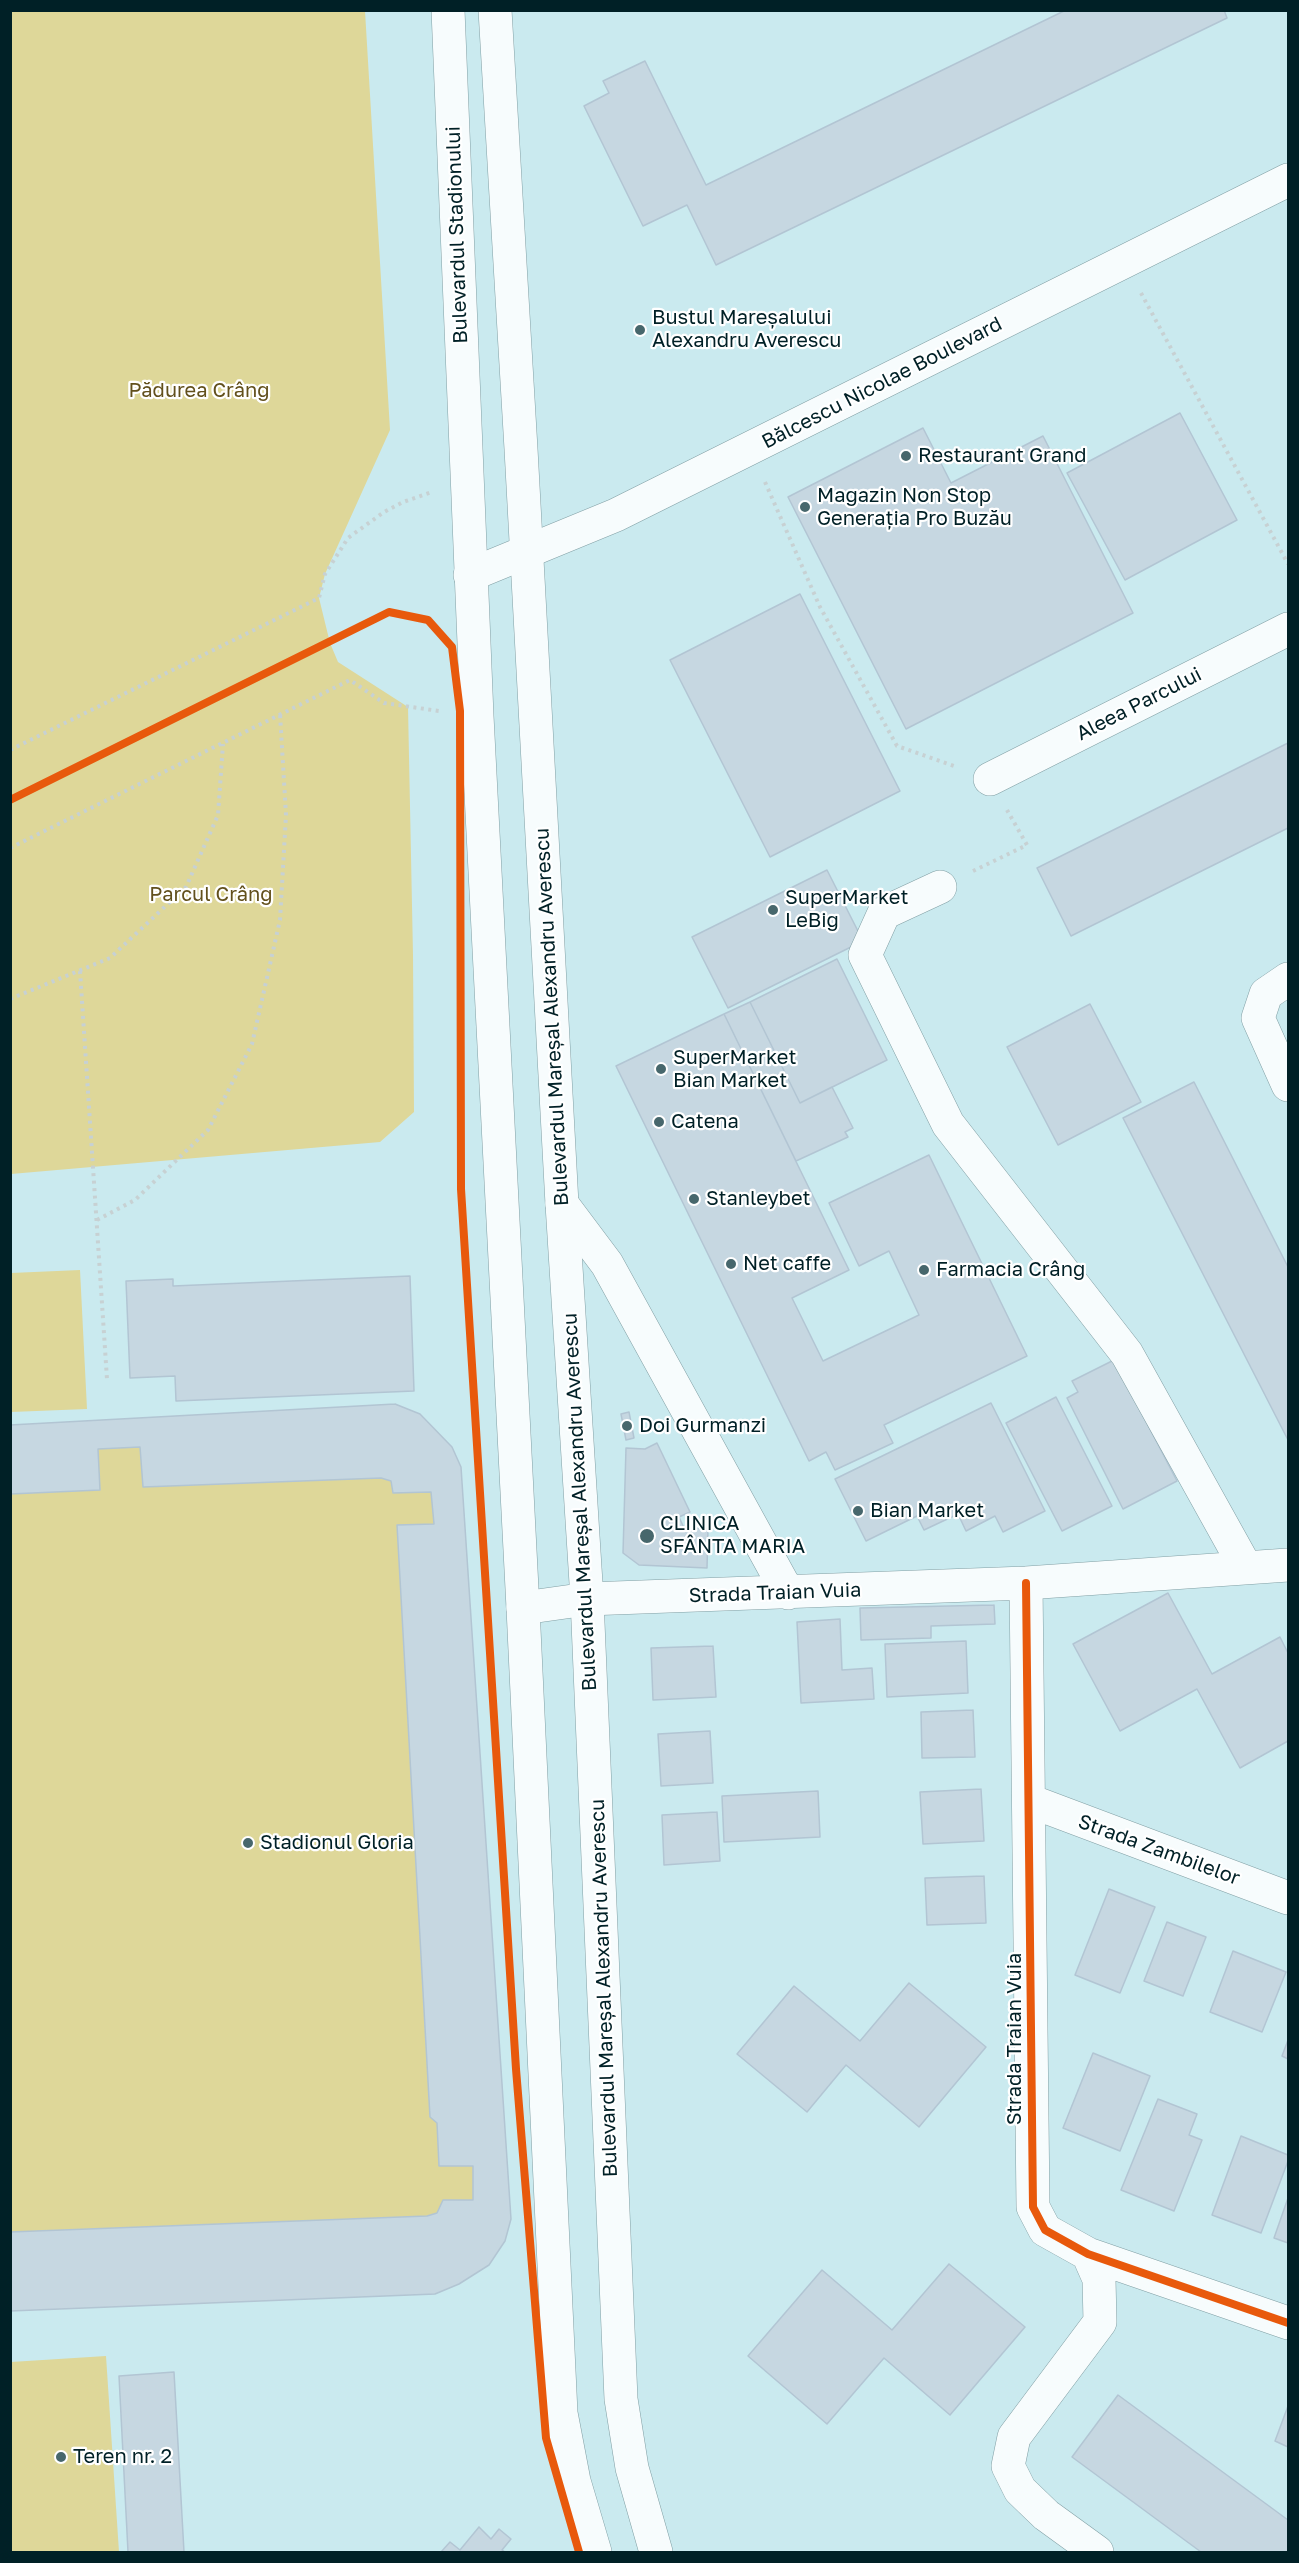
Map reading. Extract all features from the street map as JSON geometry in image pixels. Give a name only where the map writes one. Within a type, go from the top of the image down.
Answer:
[{"type":"main road","name":"Bulevardul Stadionului","points":[[448,10],[470,575]]},
{"type":"main road","name":"Bulevardul Mareșal Alexandru Averescu","points":[[495,10],[562,1204],[587,1599],[621,2399],[632,2468],[657,2553]]},
{"type":"main road","name":"Bălcescu Nicolae Boulevard","points":[[470,575],[616,515],[1288,180]]},
{"type":"main road","points":[[470,575],[523,1608],[561,2413],[574,2481],[595,2553]]},
{"type":"main road","name":"Aleea Parcului","points":[[990,779],[1288,629]]},
{"type":"main road","points":[[940,887],[884,913],[866,955],[948,1124],[1127,1354],[1246,1568]]},
{"type":"main road","points":[[1288,979],[1266,994],[1258,1018],[1288,1085]]},
{"type":"main road","points":[[562,1204],[607,1264],[788,1593]]},
{"type":"main road","name":"Strada Traian Vuia","points":[[523,1608],[587,1599],[1026,1583],[1288,1565]]},
{"type":"main road","name":"Strada Traian Vuia","points":[[1026,1583],[1033,2208],[1045,2230],[1088,2254],[1288,2323]]},
{"type":"main road","name":"Strada Zambilelor","points":[[1030,1802],[1288,1898]]},
{"type":"main road","points":[[1088,2254],[1099,2279],[1100,2322],[1014,2437],[1008,2466],[1020,2490],[1046,2515],[1097,2553]]},
{"type":"path","points":[[1124,262],[1288,564]]},
{"type":"path","points":[[750,448],[820,607],[897,746],[990,779],[1027,845],[940,887]]},
{"type":"path","points":[[10,750],[319,598],[325,574],[348,538],[384,512],[403,502],[440,490]]},
{"type":"path","points":[[10,848],[350,680],[384,703],[424,711],[460,711],[477,716]]},
{"type":"path","points":[[97,1220],[135,1200],[208,1130],[252,1044],[280,920],[286,815],[280,714]]},
{"type":"path","points":[[10,999],[110,958],[186,887],[218,815],[223,743]]},
{"type":"path","points":[[80,970],[107,1379]]},
{"type":"green space","points":[[11,10],[365,11],[390,430],[325,574],[319,598],[330,643],[338,662],[408,707],[414,1112],[380,1142],[11,1174]]},
{"type":"green space","points":[[80,1270],[87,1409],[11,1412],[11,1273]]},
{"type":"green space","name":"Stadionul Gloria","points":[[395,1404],[420,1414],[452,1447],[461,1467],[511,2219],[505,2241],[489,2265],[459,2284],[435,2294],[11,2311],[11,1425]]},
{"type":"green space","name":"Teren nr. 2","points":[[106,2356],[119,2552],[11,2552],[11,2362]]},
{"type":"building","points":[[1066,10],[1224,10],[1227,18],[716,265],[687,205],[643,226],[584,106],[609,93],[603,81],[645,61],[706,185]]},
{"type":"building","points":[[1180,413],[1237,520],[1125,580],[1067,473]]},
{"type":"building","points":[[923,428],[951,483],[1043,436],[1133,613],[906,729],[788,497]]},
{"type":"building","points":[[800,594],[900,791],[770,857],[670,660]]},
{"type":"building","points":[[1288,743],[1288,828],[1071,936],[1037,868]]},
{"type":"building","points":[[827,870],[863,941],[728,1008],[692,937]]},
{"type":"building","points":[[837,959],[887,1060],[800,1103],[750,1002]]},
{"type":"building","points":[[750,1002],[800,1103],[832,1087],[853,1128],[845,1132],[848,1137],[796,1161],[724,1014]]},
{"type":"building","points":[[1090,1004],[1141,1102],[1058,1145],[1007,1047]]},
{"type":"building","points":[[724,1014],[849,1270],[792,1298],[823,1361],[919,1315],[889,1251],[859,1266],[829,1203],[929,1155],[1027,1356],[884,1425],[893,1443],[835,1470],[826,1452],[809,1461],[616,1066]]},
{"type":"building","points":[[1194,1082],[1288,1267],[1288,1440],[1123,1118]]},
{"type":"building","points":[[410,1276],[414,1391],[176,1401],[175,1376],[130,1378],[126,1281],[173,1279],[173,1286]]},
{"type":"building","points":[[1114,1360],[1177,1481],[1123,1509],[1067,1398],[1078,1392],[1072,1381]]},
{"type":"building","points":[[1056,1397],[1112,1506],[1062,1531],[1006,1423]]},
{"type":"building","points":[[991,1403],[1045,1511],[1003,1532],[995,1516],[966,1531],[958,1514],[924,1530],[917,1516],[866,1541],[835,1479]]},
{"type":"building","points":[[395,1404],[420,1414],[452,1447],[461,1467],[511,2219],[505,2241],[489,2265],[459,2284],[435,2294],[10,2311],[10,2232],[427,2216],[437,2213],[443,2200],[473,2200],[473,2166],[439,2166],[437,2123],[430,2117],[397,1525],[434,1524],[431,1492],[393,1493],[391,1481],[381,1478],[143,1487],[140,1447],[98,1449],[100,1490],[10,1494],[10,1425]]},
{"type":"building","name":"Doi Gurmanzi","points":[[629,1412],[634,1438],[626,1440],[621,1414]]},
{"type":"building","points":[[657,1443],[690,1512],[679,1517],[684,1528],[708,1529],[707,1568],[639,1565],[623,1553],[626,1448],[645,1449]]},
{"type":"building","points":[[1168,1593],[1212,1674],[1280,1637],[1288,1653],[1288,1741],[1240,1768],[1197,1689],[1120,1731],[1073,1644]]},
{"type":"building","points":[[994,1605],[995,1624],[931,1626],[931,1638],[861,1640],[860,1608]]},
{"type":"building","points":[[840,1619],[842,1670],[872,1668],[874,1699],[801,1703],[797,1622]]},
{"type":"building","points":[[966,1641],[968,1693],[887,1697],[885,1644]]},
{"type":"building","points":[[713,1646],[716,1697],[653,1700],[651,1648]]},
{"type":"building","points":[[973,1710],[975,1757],[922,1758],[921,1712]]},
{"type":"building","points":[[710,1731],[713,1783],[661,1786],[658,1734]]},
{"type":"building","points":[[981,1789],[984,1841],[923,1844],[920,1792]]},
{"type":"building","points":[[818,1791],[820,1837],[724,1842],[722,1796]]},
{"type":"building","points":[[717,1812],[720,1861],[664,1865],[662,1815]]},
{"type":"building","points":[[984,1876],[986,1923],[927,1925],[925,1878]]},
{"type":"building","points":[[1109,1889],[1155,1907],[1120,1993],[1075,1975]]},
{"type":"building","points":[[1167,1922],[1206,1937],[1183,1996],[1144,1981]]},
{"type":"building","points":[[1233,1951],[1286,1972],[1262,2032],[1210,2012]]},
{"type":"building","points":[[909,1983],[986,2047],[919,2127],[846,2065],[807,2112],[737,2054],[794,1986],[860,2041]]},
{"type":"building","points":[[1288,2040],[1288,2059],[1282,2056]]},
{"type":"building","points":[[1093,2053],[1150,2076],[1120,2151],[1063,2128]]},
{"type":"building","points":[[1158,2099],[1197,2114],[1189,2135],[1202,2140],[1174,2211],[1121,2190]]},
{"type":"building","points":[[1241,2136],[1288,2155],[1288,2161],[1261,2233],[1212,2215]]},
{"type":"building","points":[[1288,2198],[1288,2243],[1274,2238]]},
{"type":"building","points":[[949,2264],[1025,2327],[950,2415],[884,2358],[827,2424],[748,2356],[822,2270],[892,2330]]},
{"type":"building","points":[[174,2372],[184,2552],[128,2552],[119,2376]]},
{"type":"building","points":[[1118,2395],[1288,2520],[1288,2552],[1201,2552],[1072,2457]]},
{"type":"building","points":[[1288,2406],[1288,2447],[1275,2441]]},
{"type":"building","points":[[479,2527],[491,2539],[499,2529],[511,2539],[502,2550],[505,2552],[441,2552],[450,2542],[460,2550]]},
{"type":"cycle path","points":[[10,800],[389,612],[428,620],[452,647],[460,711],[461,1189],[516,2069],[546,2438],[579,2552]]},
{"type":"cycle path","points":[[1026,1583],[1033,2207],[1045,2230],[1088,2254],[1288,2323]]},
{"type":"place","name":"Bustul Mareșalului Alexandru Averescu","points":[[640,330]]},
{"type":"place","name":"Restaurant Grand","points":[[906,456]]},
{"type":"place","name":"Magazin Non Stop Generația Pro Buzău","points":[[805,507]]},
{"type":"place","name":"SuperMarket LeBig","points":[[773,910]]},
{"type":"place","name":"SuperMarket Bian Market","points":[[661,1069]]},
{"type":"place","name":"Catena","points":[[659,1122]]},
{"type":"place","name":"Stanleybet","points":[[694,1199]]},
{"type":"place","name":"Net caffe","points":[[731,1264]]},
{"type":"place","name":"Farmacia Crâng","points":[[924,1270]]},
{"type":"place","name":"Doi Gurmanzi","points":[[627,1426]]},
{"type":"place","name":"Bian Market","points":[[858,1511]]},
{"type":"place","name":"CLINICA SFÂNTA MARIA","points":[[647,1536]]},
{"type":"place","name":"Stadionul Gloria","points":[[248,1843]]},
{"type":"place","name":"Teren nr. 2","points":[[61,2457]]},
{"type":"park label","name":"Pădurea Crâng","points":[[199,391]]},
{"type":"park label","name":"Parcul Crâng","points":[[211,895]]}]
